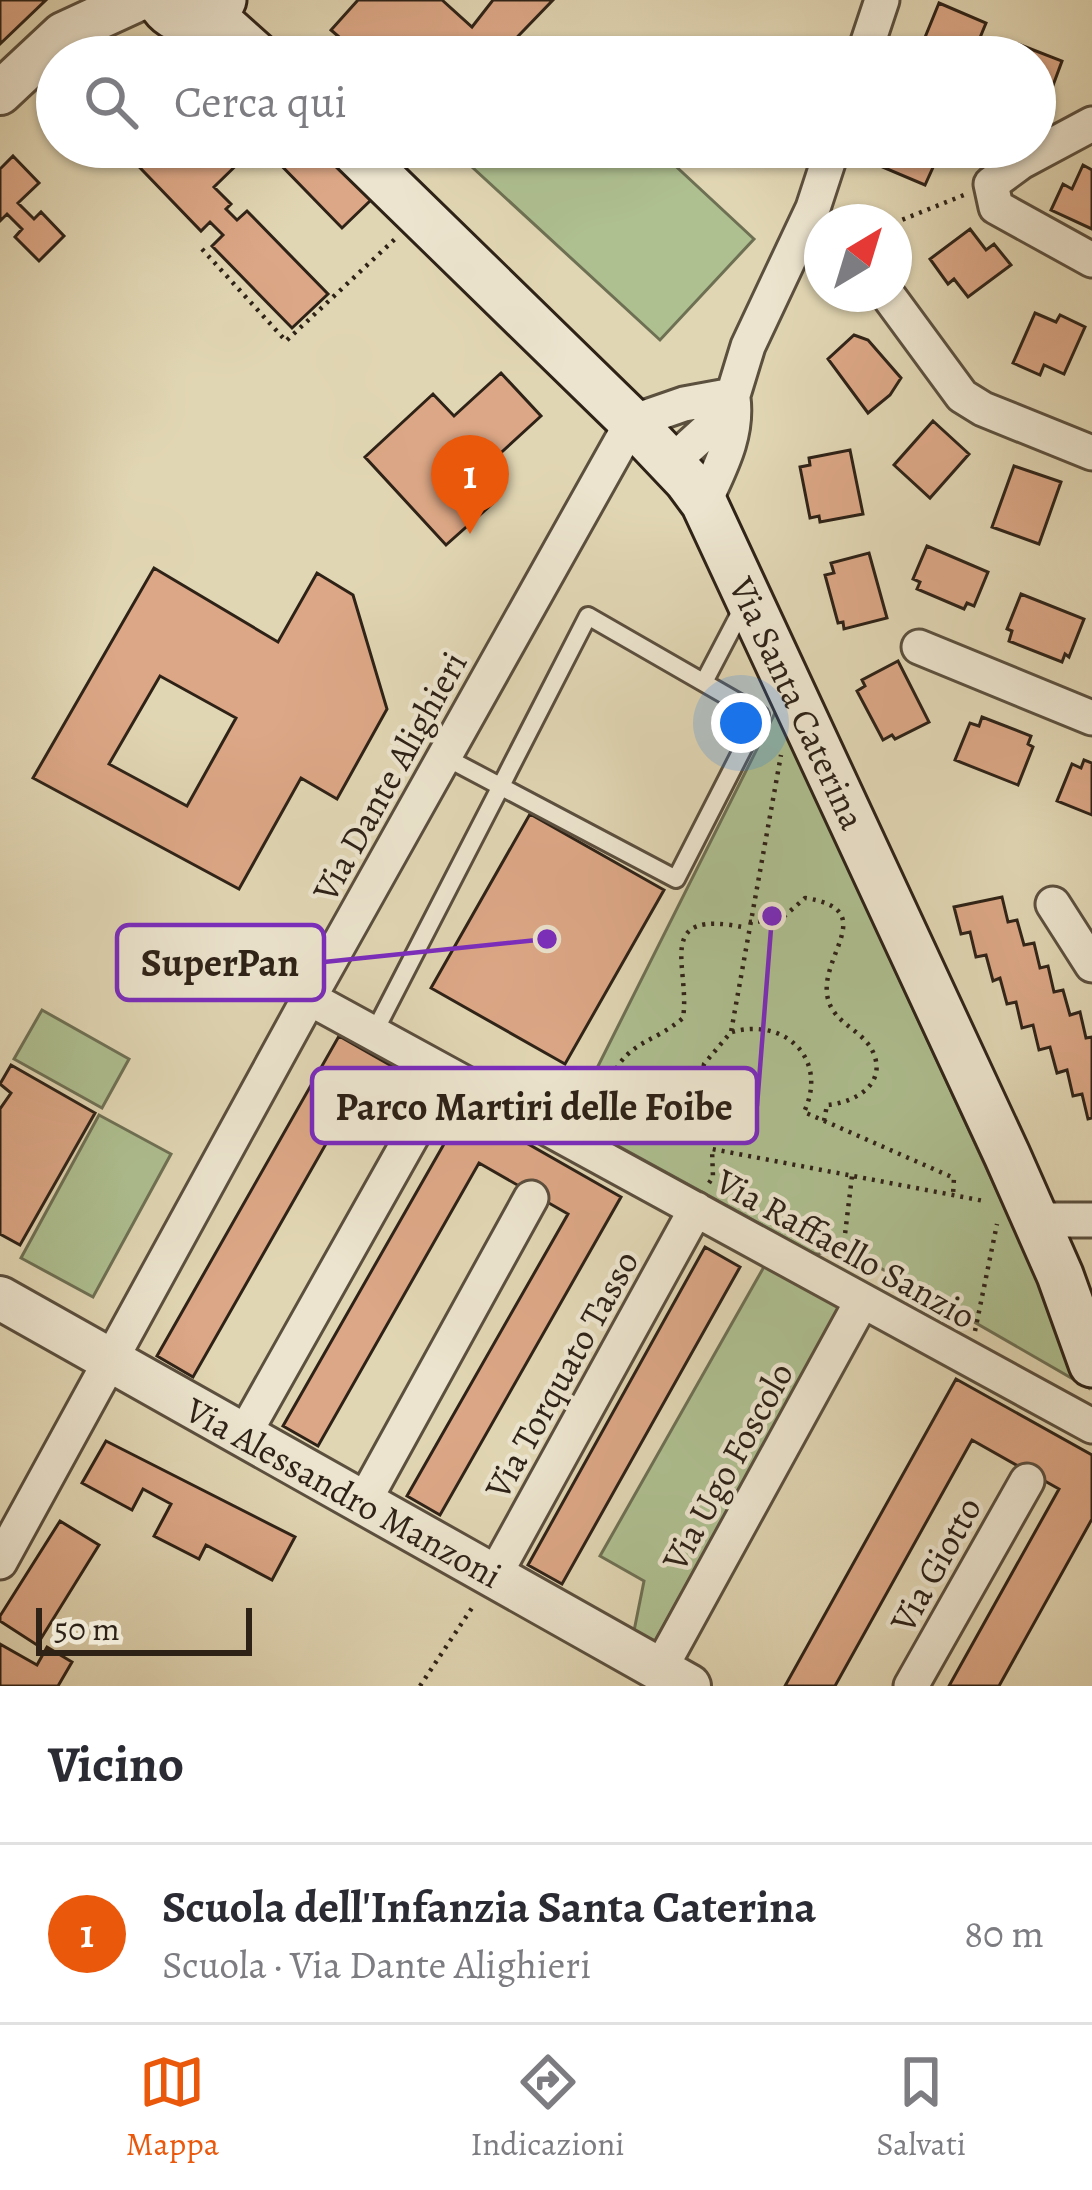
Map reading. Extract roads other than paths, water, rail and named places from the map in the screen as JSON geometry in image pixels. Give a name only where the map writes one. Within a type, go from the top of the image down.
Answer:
[{"type":"main road","points":[[159,0],[182,21],[217,8],[240,36]]},
{"type":"main road","name":"Via Santa Caterina","points":[[372,168],[632,422],[704,503],[821,750],[1017,1218],[1092,1364]]},
{"type":"street","points":[[61,36],[137,0]]},
{"type":"street","points":[[870,36],[882,0]]},
{"type":"street","points":[[0,93],[36,59]]},
{"type":"street","points":[[1056,143],[1092,124]]},
{"type":"street","points":[[822,204],[829,168]]},
{"type":"street","points":[[1013,168],[991,184],[996,208],[1092,260]]},
{"type":"street","points":[[671,463],[715,423],[733,395],[748,346],[804,244]]},
{"type":"street","points":[[900,312],[962,396],[1092,453]]},
{"type":"street","points":[[632,422],[684,404],[733,395]]},
{"type":"street","points":[[704,503],[728,449],[736,417],[733,395]]},
{"type":"street","name":"Via Dante Alighieri","points":[[0,1562],[632,422]]},
{"type":"street","points":[[919,647],[1092,718]]},
{"type":"street","points":[[1053,904],[1092,964]]},
{"type":"street","name":"Via Raffaello Sanzio","points":[[309,998],[1092,1426]]},
{"type":"street","points":[[242,1438],[412,1134]]},
{"type":"street","points":[[363,1503],[531,1198]]},
{"type":"street","name":"Via Torquato Tasso","points":[[494,1576],[696,1209]]},
{"type":"street","points":[[1017,1218],[1092,1220]]},
{"type":"street","name":"Via Alessandro Manzoni","points":[[0,1298],[674,1678]]},
{"type":"street","name":"Via Ugo Foscolo","points":[[674,1678],[862,1301]]},
{"type":"street","name":"Via Giotto","points":[[911,1686],[1027,1481]]},
{"type":"lane","points":[[704,682],[738,617],[750,604]]},
{"type":"lane","points":[[374,1033],[501,786],[588,616],[760,715],[676,879],[501,786],[445,757]]},
{"type":"place","name":"Scuola dell'Infanzia Santa Caterina","points":[[470,534]]},
{"type":"place","name":"Parco Martiri delle Foibe","points":[[772,916]]},
{"type":"place","name":"SuperPan","points":[[547,939]]}]
